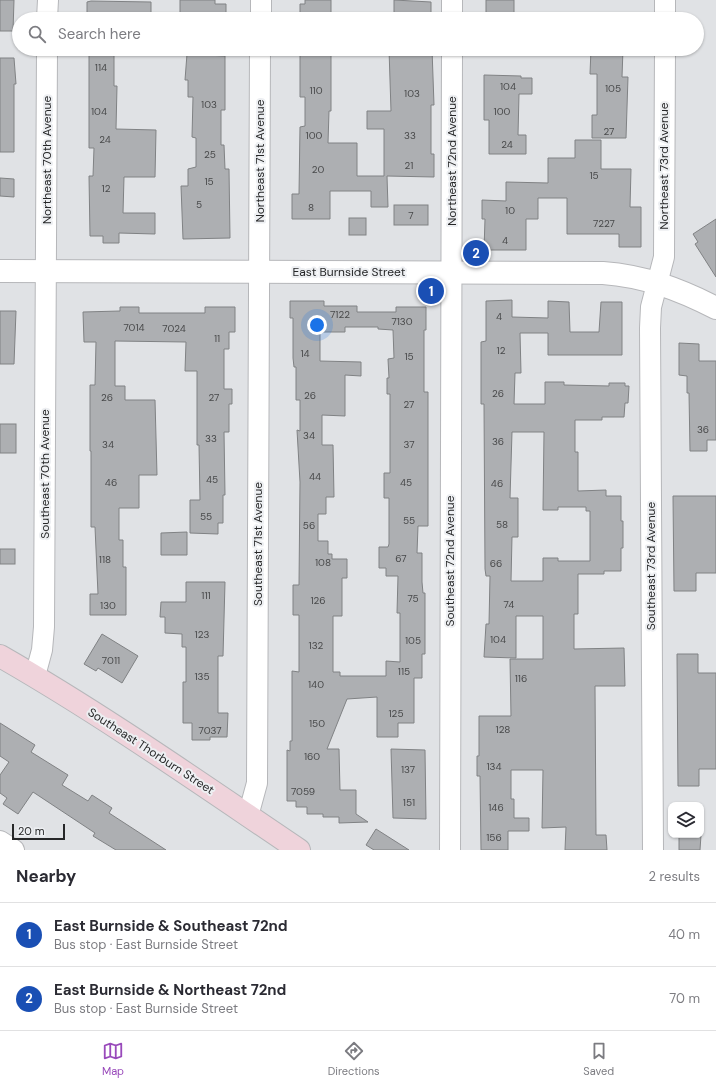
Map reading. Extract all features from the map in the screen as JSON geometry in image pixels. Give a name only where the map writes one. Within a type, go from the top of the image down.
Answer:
[{"type":"main road","name":"Southeast Thorburn Street","points":[[0,656],[35,676],[299,850]]},
{"type":"street","points":[[48,0],[48,12]]},
{"type":"street","points":[[260,12],[261,0]]},
{"type":"street","points":[[452,0],[452,12]]},
{"type":"street","points":[[665,0],[665,12]]},
{"type":"street","name":"Northeast 70th Avenue","points":[[47,56],[47,271]]},
{"type":"street","name":"Northeast 71st Avenue","points":[[260,56],[260,272]]},
{"type":"street","name":"Northeast 72nd Avenue","points":[[451,273],[452,56]]},
{"type":"street","name":"Northeast 73rd Avenue","points":[[658,282],[664,257],[665,56]]},
{"type":"street","name":"East Burnside Street","points":[[0,271],[603,273],[639,277],[658,282],[716,308]]},
{"type":"street","name":"Southeast 70th Avenue","points":[[35,676],[42,650],[44,627],[47,271]]},
{"type":"street","name":"Southeast 71st Avenue","points":[[248,816],[257,783],[260,272]]},
{"type":"street","name":"Southeast 72nd Avenue","points":[[450,850],[451,273]]},
{"type":"street","name":"Southeast 73rd Avenue","points":[[653,850],[650,328],[651,307],[658,282]]},
{"type":"street","points":[[0,841],[14,850]]},
{"type":"building","points":[[0,0],[14,0],[14,12],[12,12],[12,31],[0,31]]},
{"type":"building","points":[[180,0],[215,0],[215,4],[226,4],[226,12],[180,12]]},
{"type":"building","points":[[305,0],[331,0],[331,12],[300,12],[300,4],[305,4]]},
{"type":"building","points":[[394,0],[431,2],[431,12],[394,12]]},
{"type":"building","points":[[486,0],[514,0],[514,12],[486,12]]},
{"type":"building","points":[[87,2],[151,2],[151,12],[87,12]]},
{"type":"building","points":[[89,56],[114,56],[114,86],[117,86],[116,129],[156,130],[155,177],[124,177],[123,213],[155,213],[155,234],[119,233],[119,243],[103,243],[103,236],[90,236],[89,176],[93,176],[94,148],[89,148]]},
{"type":"building","points":[[187,56],[225,56],[225,110],[221,110],[221,145],[224,145],[225,169],[229,169],[230,238],[183,239],[181,186],[188,186],[188,169],[196,167],[196,138],[192,137],[193,97],[188,97],[188,80],[185,80]]},
{"type":"building","points":[[300,56],[331,56],[331,111],[329,111],[328,143],[357,143],[357,176],[384,176],[384,129],[367,129],[367,111],[391,111],[389,56],[432,56],[434,105],[431,105],[431,154],[434,154],[434,177],[387,176],[388,207],[371,207],[371,191],[330,191],[330,219],[292,219],[292,194],[299,194],[300,127],[305,126],[305,97],[300,97]]},
{"type":"building","points":[[591,56],[623,56],[622,77],[628,77],[626,138],[592,138],[592,115],[597,115],[597,74],[590,74]]},
{"type":"building","points":[[0,58],[14,58],[16,84],[14,84],[14,152],[0,152]]},
{"type":"building","points":[[484,75],[521,76],[521,78],[532,78],[532,94],[519,94],[518,135],[526,135],[526,154],[489,154],[489,120],[484,120]]},
{"type":"building","points":[[575,140],[601,140],[601,169],[631,169],[630,207],[641,207],[641,247],[619,247],[619,234],[567,234],[567,198],[538,198],[538,219],[526,219],[526,250],[484,250],[485,219],[482,219],[482,200],[506,201],[506,182],[548,183],[548,158],[575,158]]},
{"type":"building","points":[[0,178],[14,179],[14,197],[0,196]]},
{"type":"building","points":[[394,205],[428,205],[428,225],[394,225]]},
{"type":"building","points":[[349,218],[366,218],[366,235],[349,235]]},
{"type":"building","points":[[716,219],[716,277],[695,244],[698,242],[693,234]]},
{"type":"building","points":[[512,300],[512,317],[548,318],[548,301],[569,302],[570,332],[599,332],[601,302],[622,302],[622,355],[548,355],[548,333],[520,333],[521,373],[515,373],[514,404],[545,404],[545,382],[564,382],[564,385],[609,386],[609,383],[625,383],[625,386],[629,386],[628,403],[625,403],[624,417],[602,417],[602,420],[575,420],[575,452],[578,452],[578,491],[606,490],[606,496],[621,496],[621,521],[623,521],[621,571],[604,571],[604,574],[578,574],[578,614],[574,614],[574,649],[624,648],[625,686],[595,686],[596,835],[606,835],[607,850],[565,850],[566,827],[542,828],[543,770],[511,770],[511,799],[514,799],[514,818],[529,818],[529,831],[508,831],[508,850],[481,850],[480,776],[477,776],[477,756],[479,756],[479,716],[511,716],[510,659],[543,659],[543,616],[516,616],[516,658],[484,657],[486,624],[489,624],[490,576],[486,576],[485,569],[484,404],[481,404],[481,342],[486,341],[486,301]],"holes":[[[512,432],[544,432],[543,510],[558,510],[558,507],[586,507],[586,511],[590,511],[590,561],[558,561],[558,558],[543,558],[543,581],[511,581],[512,537],[518,537],[518,498],[510,498]]]},
{"type":"building","points":[[290,301],[324,301],[324,306],[357,306],[357,312],[396,312],[396,307],[426,307],[426,330],[424,330],[424,392],[428,392],[428,526],[418,526],[417,553],[422,553],[422,582],[423,593],[425,593],[425,654],[422,654],[422,678],[414,678],[414,723],[398,723],[398,737],[377,737],[377,697],[347,699],[327,749],[339,749],[340,790],[356,790],[356,814],[368,822],[339,823],[339,817],[323,817],[323,814],[307,814],[307,807],[296,807],[296,801],[287,801],[287,750],[290,751],[290,741],[292,741],[292,671],[299,672],[299,615],[293,615],[293,585],[299,585],[300,482],[297,430],[300,431],[300,400],[296,400],[296,367],[294,367],[293,358],[293,318],[290,318]],"holes":[[[345,327],[378,327],[378,329],[393,330],[394,358],[388,359],[389,378],[387,378],[387,394],[390,394],[390,473],[384,473],[384,498],[389,498],[389,544],[388,547],[379,547],[379,568],[386,568],[386,576],[398,576],[397,613],[400,613],[400,662],[386,661],[386,676],[340,676],[340,672],[333,672],[333,616],[342,616],[342,578],[347,578],[347,559],[332,559],[332,554],[328,554],[328,541],[318,541],[318,514],[326,514],[326,497],[334,497],[333,445],[322,445],[322,415],[345,416],[345,375],[361,376],[361,362],[320,361],[320,332],[345,332]]]},
{"type":"building","points":[[120,307],[139,307],[139,313],[205,313],[205,307],[235,307],[235,332],[229,332],[229,349],[224,349],[224,389],[232,389],[232,404],[229,404],[229,432],[224,432],[225,495],[223,495],[223,523],[218,523],[218,534],[190,533],[190,500],[200,500],[199,445],[197,445],[197,371],[185,371],[186,342],[115,341],[115,386],[125,386],[125,400],[155,400],[157,475],[139,475],[139,508],[119,508],[119,540],[123,540],[123,567],[126,567],[126,615],[90,615],[90,594],[98,594],[95,527],[91,527],[90,451],[90,385],[95,385],[96,342],[84,342],[83,312],[120,311]]},
{"type":"building","points":[[0,311],[16,311],[14,364],[0,364]]},
{"type":"building","points":[[679,343],[699,344],[699,361],[716,361],[716,440],[707,440],[707,451],[690,451],[689,393],[687,393],[687,376],[679,375]]},
{"type":"building","points":[[0,424],[16,424],[16,453],[0,453]]},
{"type":"building","points":[[673,496],[716,496],[716,573],[696,573],[696,591],[674,591]]},
{"type":"building","points":[[187,532],[187,555],[161,555],[161,533]]},
{"type":"building","points":[[0,549],[15,549],[15,564],[0,564]]},
{"type":"building","points":[[186,582],[225,582],[223,656],[218,656],[218,713],[228,713],[227,737],[210,737],[210,740],[192,740],[192,723],[183,723],[183,682],[186,682],[186,647],[182,647],[182,634],[165,633],[165,617],[160,617],[161,602],[186,602]]},
{"type":"building","points":[[102,634],[138,656],[122,683],[98,668],[96,671],[84,664]]},
{"type":"building","points":[[677,654],[698,654],[698,673],[716,673],[716,769],[699,769],[699,786],[678,786]]},
{"type":"building","points":[[0,723],[35,745],[31,752],[68,775],[62,785],[88,801],[92,795],[112,808],[109,813],[166,850],[116,850],[93,836],[95,833],[33,792],[18,814],[3,804],[7,798],[0,793],[0,775],[9,762],[0,756]]},
{"type":"building","points":[[391,749],[425,750],[426,819],[393,818]]},
{"type":"building","points":[[376,829],[409,850],[374,850],[366,845]]},
{"type":"building","points":[[679,838],[701,838],[700,850],[679,850]]},
{"type":"place","name":"East Burnside & Northeast 72nd","points":[[476,253]]},
{"type":"place","name":"East Burnside & Southeast 72nd","points":[[431,291]]}]
